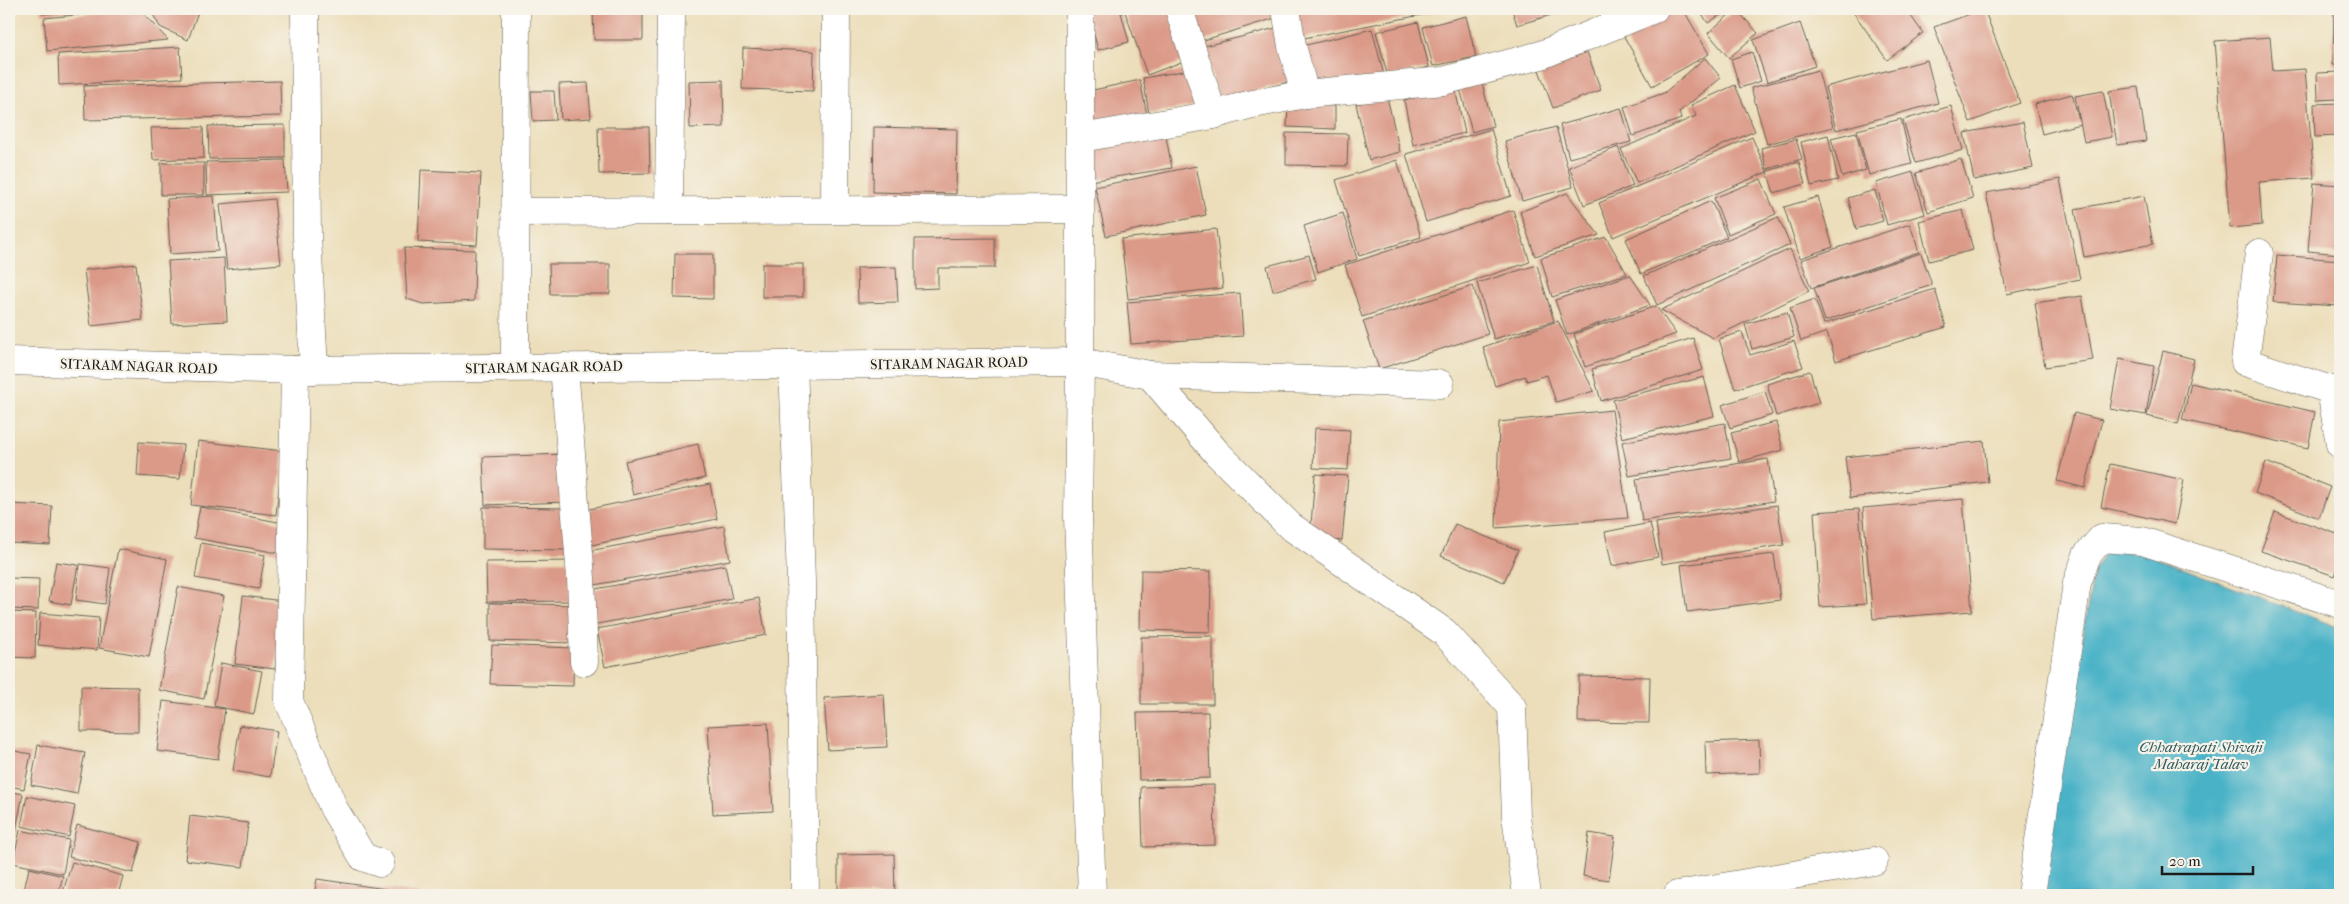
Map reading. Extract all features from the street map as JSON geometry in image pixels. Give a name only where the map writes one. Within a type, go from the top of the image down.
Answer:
[{"type":"street","points":[[305,9],[307,236],[304,370],[289,701],[334,809],[363,857],[380,863]]},
{"type":"street","points":[[515,367],[516,9]]},
{"type":"street","points":[[669,211],[671,9]]},
{"type":"street","points":[[835,210],[836,9]]},
{"type":"street","points":[[1080,9],[1081,138],[1078,209],[1080,362],[1078,517],[1092,895]]},
{"type":"street","points":[[1179,9],[1213,115]]},
{"type":"street","points":[[1286,9],[1292,46],[1305,94]]},
{"type":"street","points":[[1081,138],[1213,115],[1248,105],[1305,94],[1443,81],[1541,55],[1654,9]]},
{"type":"street","points":[[515,212],[1078,209]]},
{"type":"street","points":[[2259,253],[2245,362],[2337,385],[2340,444]]},
{"type":"street","name":"SITARAM NAGAR ROAD","points":[[9,361],[304,370],[1080,362],[1150,375],[1440,384]]},
{"type":"street","points":[[793,364],[800,580],[805,895]]},
{"type":"street","points":[[564,367],[581,578],[584,662]]},
{"type":"street","points":[[1150,375],[1217,453],[1290,526],[1444,632],[1512,707],[1516,816],[1527,895]]},
{"type":"street","points":[[2030,895],[2077,583],[2087,555],[2102,538],[2142,542],[2340,604]]},
{"type":"street","points":[[1678,895],[1874,861]]},
{"type":"water","name":"Chhatrapati Shivaji Maharaj Talav","points":[[2127,547],[2340,628],[2340,895],[2033,895],[2095,568],[2108,549]]},
{"type":"building","points":[[41,9],[86,9],[86,10],[42,14]]},
{"type":"building","points":[[139,9],[168,40],[47,51],[44,18]]},
{"type":"building","points":[[150,9],[199,9],[188,40],[160,27]]},
{"type":"building","points":[[1100,9],[1120,9],[1129,42],[1098,50],[1088,12]]},
{"type":"building","points":[[1124,9],[1175,9],[1192,58],[1147,75]]},
{"type":"building","points":[[1188,9],[1284,9],[1285,15],[1198,42]]},
{"type":"building","points":[[1288,9],[1446,9],[1446,10],[1294,40]]},
{"type":"building","points":[[1512,9],[1565,9],[1565,11],[1517,25]]},
{"type":"building","points":[[1665,9],[1683,9],[1709,54],[1652,86],[1622,33]]},
{"type":"building","points":[[1699,9],[1730,9],[1708,23]]},
{"type":"building","points":[[1736,9],[1758,33],[1729,58],[1708,33]]},
{"type":"building","points":[[1851,9],[1906,9],[1923,33],[1887,60]]},
{"type":"building","points":[[1984,9],[2020,103],[1970,122],[1934,27]]},
{"type":"building","points":[[2334,9],[2340,9],[2340,65],[2333,65]]},
{"type":"building","points":[[643,10],[643,40],[594,40],[593,11]]},
{"type":"building","points":[[1466,16],[1476,57],[1433,66],[1423,27]]},
{"type":"building","points":[[1418,22],[1429,67],[1388,77],[1376,32]]},
{"type":"building","points":[[1800,23],[1815,66],[1767,82],[1753,40]]},
{"type":"building","points":[[1284,26],[1297,80],[1218,100],[1205,46]]},
{"type":"building","points":[[1372,29],[1385,79],[1332,82],[1303,78],[1294,48]]},
{"type":"building","points":[[2270,37],[2273,71],[2305,69],[2314,178],[2259,182],[2262,225],[2230,228],[2215,41]]},
{"type":"building","points":[[180,47],[182,78],[59,85],[58,54]]},
{"type":"building","points":[[743,48],[814,51],[813,91],[742,89]]},
{"type":"building","points":[[1587,52],[1601,90],[1553,108],[1539,70]]},
{"type":"building","points":[[1752,52],[1761,81],[1740,88],[1731,59]]},
{"type":"building","points":[[1705,58],[1721,78],[1679,112],[1681,119],[1633,136],[1624,107],[1664,93]]},
{"type":"building","points":[[1927,60],[1938,103],[1836,130],[1825,87]]},
{"type":"building","points":[[1195,69],[1202,104],[1149,114],[1143,78]]},
{"type":"building","points":[[1818,70],[1833,127],[1767,144],[1751,88]]},
{"type":"building","points":[[2340,72],[2340,99],[2318,100],[2317,73]]},
{"type":"building","points":[[723,80],[724,127],[690,128],[689,81]]},
{"type":"building","points":[[1140,80],[1147,115],[1091,126],[1084,92]]},
{"type":"building","points":[[280,81],[281,116],[85,120],[84,86]]},
{"type":"building","points":[[588,83],[591,118],[561,120],[559,84]]},
{"type":"building","points":[[1482,83],[1493,126],[1472,132],[1460,89]]},
{"type":"building","points":[[1735,85],[1755,131],[1637,183],[1621,149],[1696,116],[1691,105]]},
{"type":"building","points":[[2138,87],[2146,141],[2117,145],[2109,91]]},
{"type":"building","points":[[1455,89],[1465,133],[1413,145],[1404,100]]},
{"type":"building","points":[[531,91],[554,91],[556,120],[533,121]]},
{"type":"building","points":[[2103,91],[2112,137],[2084,142],[2075,96]]},
{"type":"building","points":[[2072,94],[2080,124],[2042,134],[2035,104]]},
{"type":"building","points":[[1387,97],[1400,152],[1369,160],[1356,104]]},
{"type":"building","points":[[2340,103],[2340,136],[2315,137],[2314,104]]},
{"type":"building","points":[[1288,104],[1335,106],[1335,129],[1287,127]]},
{"type":"building","points":[[1951,106],[1963,150],[1916,163],[1903,120]]},
{"type":"building","points":[[1621,108],[1631,142],[1569,158],[1560,125]]},
{"type":"building","points":[[1901,119],[1912,164],[1869,175],[1857,130]]},
{"type":"building","points":[[2023,122],[2033,168],[1974,180],[1964,133]]},
{"type":"building","points":[[285,125],[285,158],[209,159],[208,126]]},
{"type":"building","points":[[203,127],[204,158],[153,160],[151,128]]},
{"type":"building","points":[[598,127],[649,127],[650,173],[599,174]]},
{"type":"building","points":[[874,127],[957,129],[956,194],[873,192]]},
{"type":"building","points":[[1556,127],[1573,187],[1522,201],[1505,141]]},
{"type":"building","points":[[1491,129],[1511,196],[1426,222],[1406,154]]},
{"type":"building","points":[[1856,132],[1866,170],[1842,177],[1831,138]]},
{"type":"building","points":[[1286,133],[1348,134],[1347,166],[1286,165]]},
{"type":"building","points":[[1828,135],[1838,180],[1811,186],[1801,142]]},
{"type":"building","points":[[1166,137],[1172,168],[1090,181],[1085,150]]},
{"type":"building","points":[[1752,137],[1767,172],[1613,237],[1599,203]]},
{"type":"building","points":[[1796,139],[1802,159],[1767,169],[1761,148]]},
{"type":"building","points":[[1618,147],[1633,186],[1584,205],[1569,167]]},
{"type":"building","points":[[1961,159],[1973,198],[1928,212],[1916,173]]},
{"type":"building","points":[[285,160],[287,192],[207,195],[206,162]]},
{"type":"building","points":[[1397,160],[1421,237],[1359,256],[1336,180]]},
{"type":"building","points":[[1799,162],[1805,184],[1774,193],[1767,171]]},
{"type":"building","points":[[161,163],[204,163],[204,195],[161,195]]},
{"type":"building","points":[[1196,166],[1206,215],[1106,236],[1095,187]]},
{"type":"building","points":[[421,170],[481,173],[477,245],[418,242]]},
{"type":"building","points":[[1913,172],[1925,214],[1887,225],[1876,183]]},
{"type":"building","points":[[1761,179],[1776,214],[1728,234],[1714,198]]},
{"type":"building","points":[[2060,179],[2080,279],[2007,294],[1986,193]]},
{"type":"building","points":[[2314,183],[2340,185],[2340,254],[2308,251]]},
{"type":"building","points":[[1875,190],[1883,221],[1856,229],[1848,198]]},
{"type":"building","points":[[1567,193],[1599,235],[1535,256],[1520,212]]},
{"type":"building","points":[[214,196],[218,251],[170,254],[167,199]]},
{"type":"building","points":[[2144,196],[2153,244],[2084,257],[2075,209]]},
{"type":"building","points":[[1818,197],[1833,247],[1800,258],[1784,207]]},
{"type":"building","points":[[274,199],[281,264],[227,269],[220,204]]},
{"type":"building","points":[[1711,201],[1727,237],[1641,274],[1626,239]]},
{"type":"building","points":[[1513,210],[1530,262],[1362,317],[1345,265]]},
{"type":"building","points":[[1963,210],[1973,250],[1929,261],[1919,221]]},
{"type":"building","points":[[1343,213],[1357,259],[1318,272],[1304,226]]},
{"type":"building","points":[[1778,217],[1790,245],[1657,305],[1644,276]]},
{"type":"building","points":[[1910,224],[1919,252],[1811,288],[1801,260]]},
{"type":"building","points":[[1216,229],[1223,288],[1128,299],[1121,239]]},
{"type":"building","points":[[1606,237],[1627,274],[1552,297],[1541,258]]},
{"type":"building","points":[[995,238],[995,268],[938,268],[938,288],[915,289],[915,239]]},
{"type":"building","points":[[404,248],[475,250],[474,301],[423,304],[407,299]]},
{"type":"building","points":[[1790,249],[1809,291],[1713,338],[1661,310]]},
{"type":"building","points":[[1921,253],[1932,285],[1825,321],[1814,288]]},
{"type":"building","points":[[675,254],[713,254],[713,299],[674,298]]},
{"type":"building","points":[[1309,255],[1316,279],[1273,291],[1267,266]]},
{"type":"building","points":[[2277,255],[2340,260],[2340,306],[2273,302]]},
{"type":"building","points":[[224,258],[227,321],[172,324],[168,261]]},
{"type":"building","points":[[136,264],[143,320],[91,326],[84,270]]},
{"type":"building","points":[[549,264],[610,264],[610,294],[550,294]]},
{"type":"building","points":[[762,264],[803,264],[803,297],[762,297]]},
{"type":"building","points":[[1537,265],[1554,321],[1494,339],[1477,283]]},
{"type":"building","points":[[896,267],[898,302],[858,303],[857,268]]},
{"type":"building","points":[[1630,275],[1650,305],[1567,335],[1555,300]]},
{"type":"building","points":[[1473,286],[1488,334],[1379,369],[1363,321]]},
{"type":"building","points":[[1935,289],[1946,327],[1836,361],[1827,332],[1801,341],[1790,308],[1815,299],[1824,324]]},
{"type":"building","points":[[1240,293],[1243,336],[1131,344],[1127,302]]},
{"type":"building","points":[[2082,296],[2093,360],[2045,367],[2035,303]]},
{"type":"building","points":[[1656,306],[1676,334],[1585,367],[1574,334]]},
{"type":"building","points":[[1787,312],[1794,337],[1752,349],[1745,324]]},
{"type":"building","points":[[1558,321],[1594,391],[1556,402],[1547,375],[1527,381],[1525,376],[1495,386],[1483,347]]},
{"type":"building","points":[[1742,332],[1750,355],[1794,341],[1803,367],[1735,389],[1719,339]]},
{"type":"building","points":[[1693,338],[1703,370],[1601,401],[1592,369]]},
{"type":"building","points":[[2163,351],[2194,359],[2178,424],[2147,416]]},
{"type":"building","points":[[2119,359],[2154,366],[2146,415],[2110,409]]},
{"type":"building","points":[[1810,371],[1819,403],[1776,416],[1767,384]]},
{"type":"building","points":[[1704,377],[1714,416],[1622,438],[1613,400]]},
{"type":"building","points":[[2191,383],[2315,412],[2308,448],[2182,420]]},
{"type":"building","points":[[1765,391],[1772,415],[1730,428],[1722,405]]},
{"type":"building","points":[[1612,410],[1628,518],[1496,528],[1499,422]]},
{"type":"building","points":[[2074,413],[2102,420],[2085,488],[2057,481]]},
{"type":"building","points":[[1776,422],[1783,450],[1739,462],[1731,433]]},
{"type":"building","points":[[1725,423],[1731,458],[1629,476],[1622,442]]},
{"type":"building","points":[[1315,428],[1350,430],[1348,470],[1313,468]]},
{"type":"building","points":[[198,441],[283,451],[276,515],[191,505]]},
{"type":"building","points":[[1984,441],[1988,482],[1850,498],[1845,457]]},
{"type":"building","points":[[139,442],[183,445],[180,479],[137,476]]},
{"type":"building","points":[[698,444],[705,478],[633,495],[625,461]]},
{"type":"building","points":[[565,454],[567,502],[485,505],[483,457]]},
{"type":"building","points":[[1768,459],[1774,501],[1642,521],[1636,479]]},
{"type":"building","points":[[2266,462],[2330,487],[2319,518],[2255,493]]},
{"type":"building","points":[[2110,464],[2184,480],[2175,524],[2101,507]]},
{"type":"building","points":[[1315,474],[1348,476],[1342,541],[1310,538]]},
{"type":"building","points":[[710,484],[717,519],[587,546],[580,511]]},
{"type":"building","points":[[1963,499],[1972,611],[1873,619],[1863,508]]},
{"type":"building","points":[[9,504],[52,506],[50,545],[9,543]]},
{"type":"building","points":[[1777,505],[1784,545],[1662,564],[1656,523]]},
{"type":"building","points":[[200,507],[283,523],[278,553],[194,538]]},
{"type":"building","points":[[483,507],[567,508],[568,550],[483,549]]},
{"type":"building","points":[[1859,509],[1866,604],[1820,607],[1814,512]]},
{"type":"building","points":[[2275,512],[2340,535],[2340,562],[2335,576],[2261,551]]},
{"type":"building","points":[[1650,523],[1658,557],[1612,566],[1605,532]]},
{"type":"building","points":[[1455,524],[1518,550],[1504,582],[1441,556]]},
{"type":"building","points":[[724,526],[730,560],[589,586],[583,552]]},
{"type":"building","points":[[201,543],[265,555],[259,589],[195,578]]},
{"type":"building","points":[[118,549],[167,559],[149,657],[99,648]]},
{"type":"building","points":[[1774,554],[1780,600],[1687,612],[1681,565]]},
{"type":"building","points":[[573,561],[574,601],[487,602],[486,562]]},
{"type":"building","points":[[56,562],[78,565],[71,605],[49,601]]},
{"type":"building","points":[[80,564],[110,568],[105,604],[76,600]]},
{"type":"building","points":[[725,565],[732,599],[597,624],[590,590]]},
{"type":"building","points":[[1141,570],[1211,571],[1210,632],[1140,630]]},
{"type":"building","points":[[9,578],[39,579],[38,610],[9,609]]},
{"type":"building","points":[[178,587],[224,596],[204,699],[159,690]]},
{"type":"building","points":[[243,596],[283,601],[275,669],[235,664]]},
{"type":"building","points":[[759,598],[766,635],[605,667],[597,629]]},
{"type":"building","points":[[490,603],[576,605],[575,643],[490,641]]},
{"type":"building","points":[[9,612],[36,613],[35,658],[9,657]]},
{"type":"building","points":[[40,613],[99,618],[97,650],[38,645]]},
{"type":"building","points":[[1213,636],[1213,704],[1141,704],[1141,637]]},
{"type":"building","points":[[492,645],[574,648],[573,686],[490,684]]},
{"type":"building","points":[[221,663],[262,671],[254,714],[214,706]]},
{"type":"building","points":[[1579,676],[1650,677],[1649,723],[1578,722]]},
{"type":"building","points":[[81,686],[138,687],[138,732],[81,731]]},
{"type":"building","points":[[884,694],[887,747],[828,750],[824,698]]},
{"type":"building","points":[[163,701],[225,709],[218,759],[157,751]]},
{"type":"building","points":[[1208,712],[1210,778],[1139,780],[1137,713]]},
{"type":"building","points":[[768,723],[773,811],[713,814],[708,726]]},
{"type":"building","points":[[240,725],[277,731],[270,777],[233,771]]},
{"type":"building","points":[[1759,740],[1760,773],[1706,775],[1705,742]]},
{"type":"building","points":[[38,745],[85,753],[77,794],[31,785]]},
{"type":"building","points":[[9,750],[31,754],[24,789],[9,786]]},
{"type":"building","points":[[1214,785],[1215,845],[1143,847],[1141,787]]},
{"type":"building","points":[[9,791],[23,794],[10,860],[9,860]]},
{"type":"building","points":[[27,796],[75,806],[69,837],[21,826]]},
{"type":"building","points":[[190,816],[248,823],[243,867],[185,860]]},
{"type":"building","points":[[77,825],[141,842],[133,873],[69,857]]},
{"type":"building","points":[[20,830],[69,840],[63,874],[13,863]]},
{"type":"building","points":[[1589,833],[1615,837],[1609,880],[1583,876]]},
{"type":"building","points":[[894,854],[895,895],[838,895],[838,855]]},
{"type":"building","points":[[72,862],[123,876],[118,895],[74,895],[63,892]]},
{"type":"building","points":[[29,868],[63,876],[58,895],[23,895]]},
{"type":"building","points":[[317,879],[420,894],[420,895],[314,895]]}]
